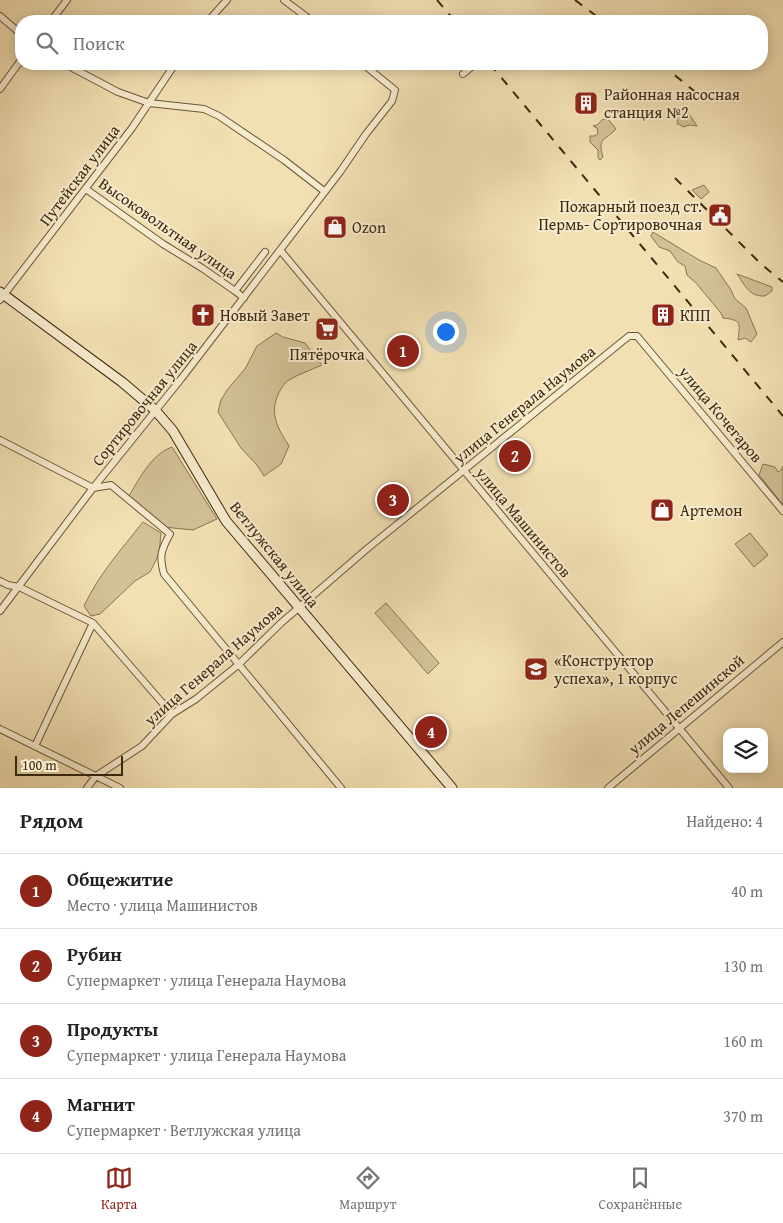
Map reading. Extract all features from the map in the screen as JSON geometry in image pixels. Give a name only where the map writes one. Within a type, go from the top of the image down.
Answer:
[{"type":"main road","name":"Ветлужская улица","points":[[1,296],[122,382],[155,410],[172,431],[226,521],[452,788]]},
{"type":"street","points":[[56,15],[67,0]]},
{"type":"street","points":[[213,15],[227,0]]},
{"type":"street","points":[[284,0],[304,15]]},
{"type":"street","points":[[0,16],[15,29]]},
{"type":"street","points":[[0,89],[15,68]]},
{"type":"street","points":[[76,70],[118,92],[149,102],[204,109],[219,116],[284,160],[324,191]]},
{"type":"street","name":"Путейская улица","points":[[1,296],[132,128],[171,70]]},
{"type":"street","name":"Сортировочная улица","points":[[0,611],[93,488],[244,298],[392,100],[395,90],[370,70]]},
{"type":"street","points":[[463,74],[468,70]]},
{"type":"street","name":"Высоковольтная улица","points":[[86,188],[163,244],[202,268],[244,298]]},
{"type":"street","name":"улица Машинистов","points":[[280,250],[729,788]]},
{"type":"street","name":"Высоковольтная улица","points":[[235,291],[265,252]]},
{"type":"street","name":"улица Генерала Наумова","points":[[87,788],[96,776],[142,746],[172,714],[196,699],[238,665],[298,608],[463,471],[630,336],[637,336]]},
{"type":"street","name":"улица Кочегаров","points":[[637,336],[783,511]]},
{"type":"street","points":[[0,440],[93,488],[111,485],[170,534],[162,549],[160,562],[164,574],[341,788]]},
{"type":"street","points":[[0,581],[19,587],[93,623],[172,714]]},
{"type":"street","points":[[35,746],[93,623]]},
{"type":"street","name":"улица Лепешинской","points":[[608,788],[783,642]]},
{"type":"street","points":[[0,729],[120,788]]},
{"type":"shaded area","points":[[681,111],[687,111],[697,126],[683,127],[677,124],[678,122],[674,115]]},
{"type":"shaded area","points":[[603,119],[608,119],[616,129],[603,140],[601,151],[603,157],[600,160],[598,158],[598,150],[590,142],[590,136],[595,136],[598,133],[597,128],[593,126]]},
{"type":"shaded area","points":[[704,185],[709,192],[701,199],[692,190]]},
{"type":"shaded area","points":[[653,232],[716,268],[735,299],[746,308],[757,334],[751,342],[745,338],[738,340],[739,326],[737,321],[723,318],[696,283],[687,275],[685,266],[678,262],[670,251],[659,247],[651,236]]},
{"type":"shaded area","points":[[737,274],[772,287],[772,291],[765,296],[755,295],[748,290]]},
{"type":"shaded area","points":[[276,333],[305,343],[322,365],[289,380],[280,391],[275,402],[275,416],[276,422],[289,446],[281,464],[264,476],[257,465],[241,448],[218,412],[221,400],[245,369],[257,346]]},
{"type":"shaded area","points":[[172,447],[217,519],[193,530],[164,527],[127,499],[151,462]]},
{"type":"shaded area","points":[[763,464],[775,467],[778,472],[783,466],[783,505],[759,475]]},
{"type":"shaded area","points":[[143,522],[161,533],[159,554],[150,572],[135,581],[100,614],[91,616],[84,606],[96,583]]},
{"type":"shaded area","points":[[750,533],[768,555],[754,567],[735,544]]},
{"type":"shaded area","points":[[386,603],[439,663],[428,674],[375,613]]},
{"type":"railway","points":[[437,0],[450,15]]},
{"type":"railway","points":[[575,0],[595,15]]},
{"type":"railway","points":[[495,70],[783,416]]},
{"type":"railway","points":[[668,70],[699,95]]},
{"type":"railway","points":[[675,178],[761,264],[783,282]]},
{"type":"place","name":"Районная насосная станция №2","points":[[586,103]]},
{"type":"place","name":"Пожарный поезд ст. Пермь- Сортировочная","points":[[720,215]]},
{"type":"place","name":"Ozon","points":[[335,227]]},
{"type":"place","name":"Новый Завет","points":[[203,315]]},
{"type":"place","name":"КПП","points":[[663,315]]},
{"type":"place","name":"Пятёрочка","points":[[327,329]]},
{"type":"place","name":"Общежитие","points":[[403,351]]},
{"type":"place","name":"Рубин","points":[[515,456]]},
{"type":"place","name":"Продукты","points":[[393,500]]},
{"type":"place","name":"Артемон","points":[[662,510]]},
{"type":"place","name":"«Конструктор успеха», 1 корпус","points":[[536,669]]},
{"type":"place","name":"Магнит","points":[[431,732]]}]
